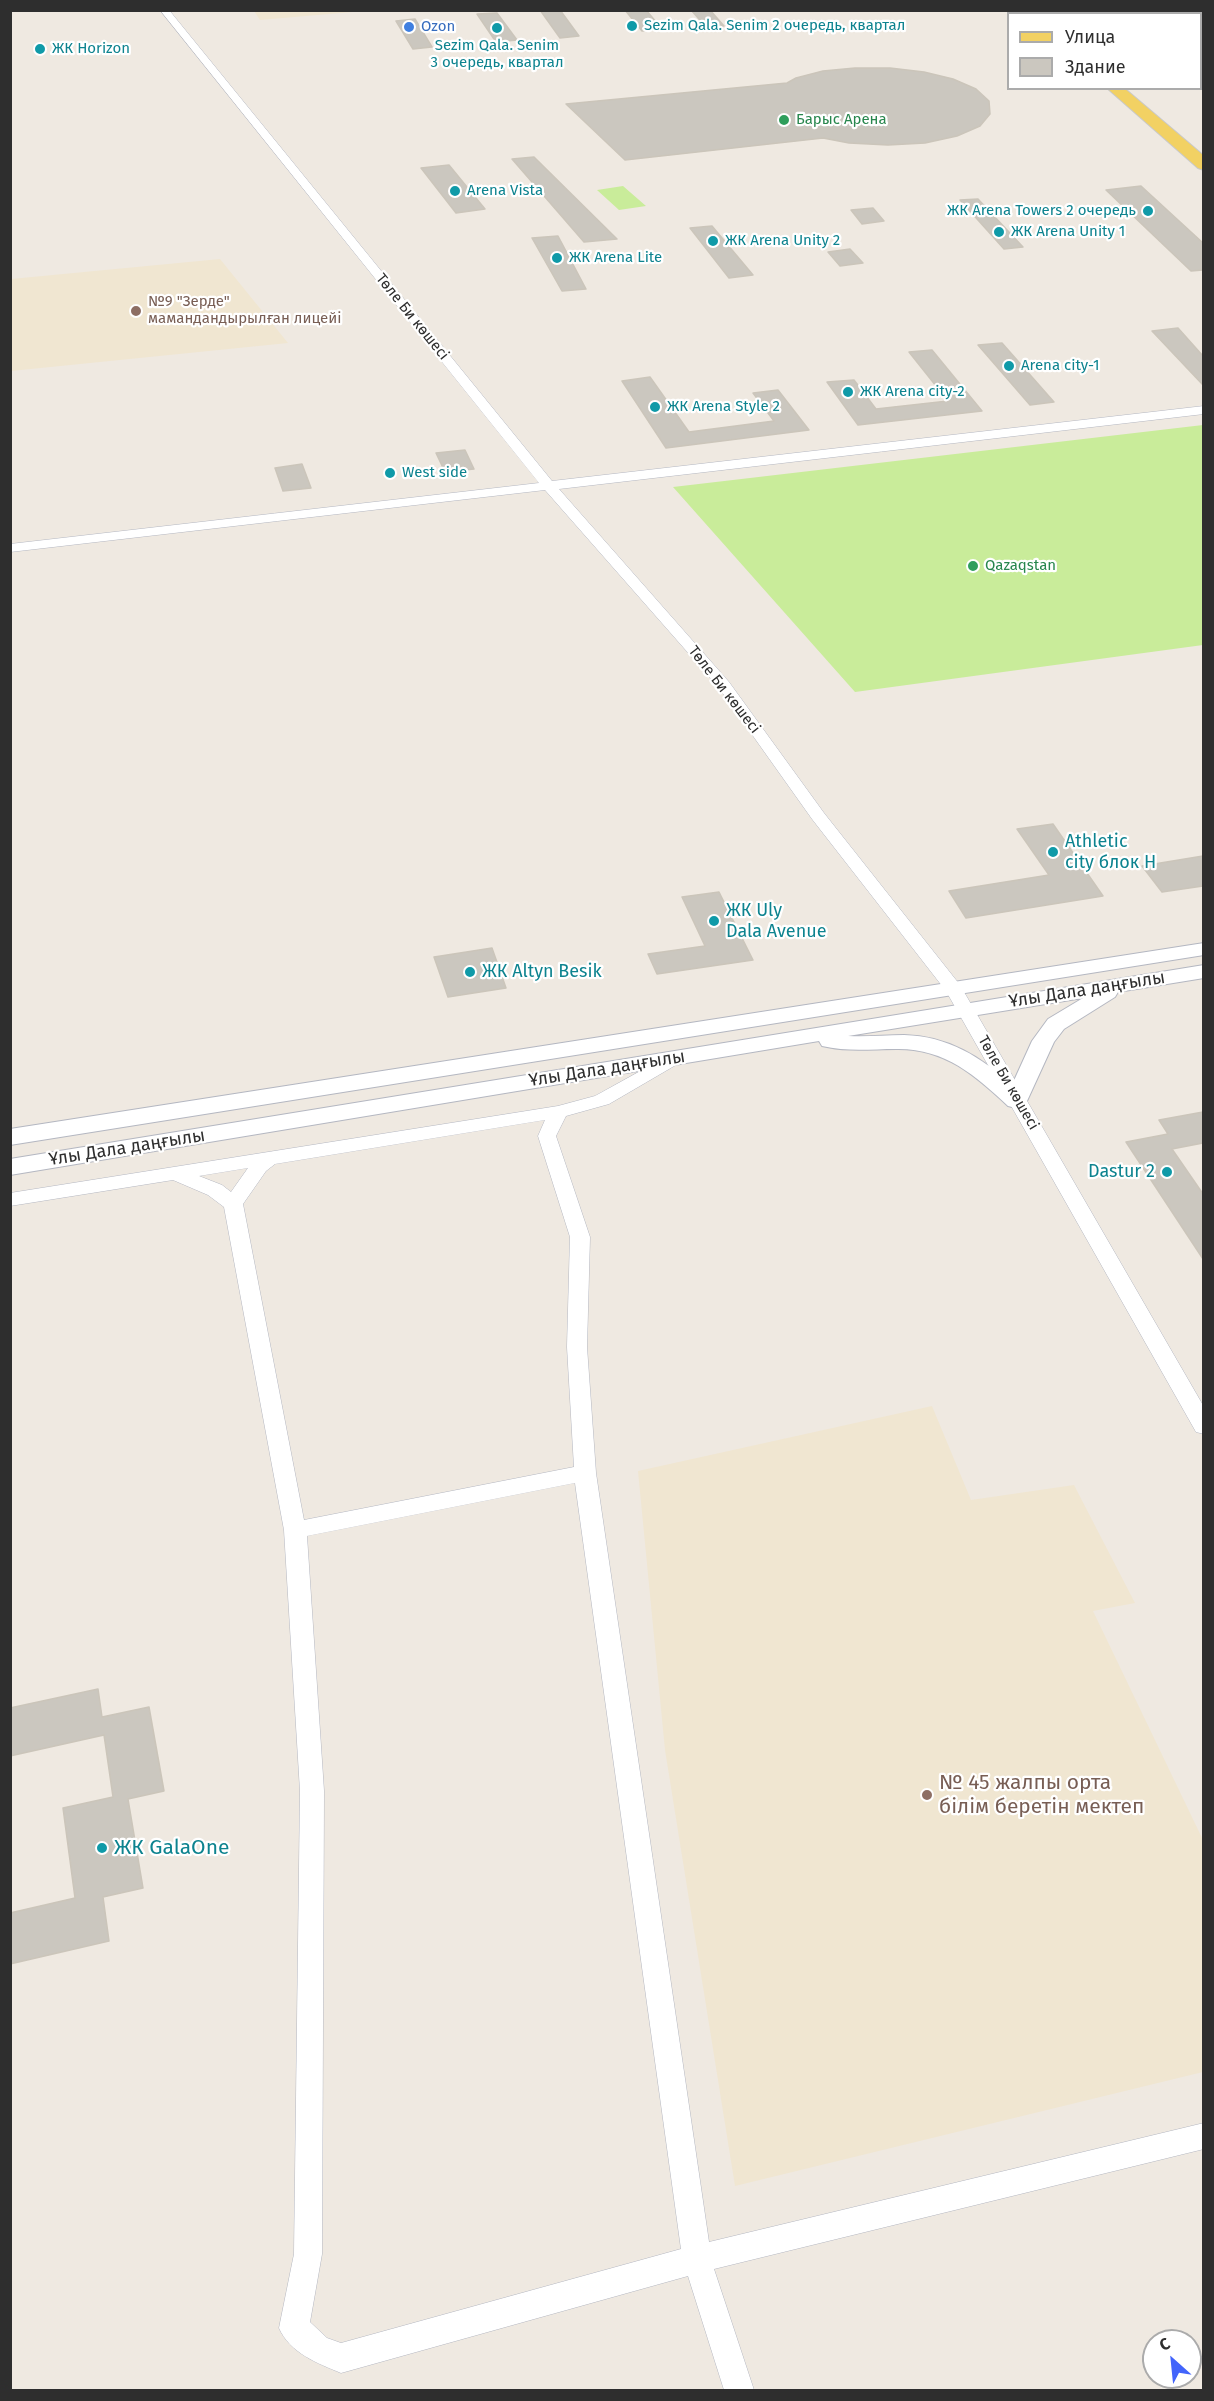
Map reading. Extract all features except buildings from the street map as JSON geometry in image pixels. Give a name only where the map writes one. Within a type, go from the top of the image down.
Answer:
[{"type":"main road","points":[[1116,90],[1203,165]]},
{"type":"main road","points":[[1138,90],[1203,146]]},
{"type":"street","name":"Төле Би көшесі","points":[[164,10],[549,486],[724,685],[818,816],[954,988],[1016,1101],[1203,1426]]},
{"type":"street","points":[[10,548],[1203,410]]},
{"type":"street","name":"Ұлы Дала даңғылы","points":[[10,1137],[1203,949]]},
{"type":"street","name":"Ұлы Дала даңғылы","points":[[10,1167],[1203,971]]},
{"type":"street","points":[[810,1037],[854,1045],[910,1042],[949,1050],[976,1064],[1016,1101],[1043,1041],[1056,1024],[1118,985]]},
{"type":"street","points":[[10,1200],[558,1112],[602,1100],[675,1058]]},
{"type":"street","points":[[558,1112],[547,1136],[580,1237],[578,1347],[585,1473],[697,2259],[739,2391]]},
{"type":"street","points":[[233,1204],[259,1167],[270,1158]]},
{"type":"street","points":[[174,1173],[215,1190],[233,1204],[295,1530],[312,1791],[308,2254],[294,2328],[317,2349],[341,2358],[697,2259],[1203,2136]]},
{"type":"street","points":[[295,1530],[585,1473]]},
{"type":"shaded area","points":[[254,11],[364,11],[260,20]]},
{"type":"shaded area","name":"№9 \"Зерде\" мамандандырылған лицейі","points":[[220,259],[288,343],[11,371],[11,279]]},
{"type":"shaded area","name":"№ 45 жалпы орта білім беретін мектеп","points":[[932,1406],[971,1500],[1074,1485],[1135,1603],[1093,1611],[1203,1840],[1203,2072],[735,2186],[665,1750],[638,1471]]},
{"type":"green space","points":[[623,186],[646,206],[619,210],[597,190]]},
{"type":"green space","name":"Qazaqstan","points":[[1203,425],[1203,645],[855,692],[673,487]]},
{"type":"place","name":"Sezim Qala. Senim 2 очередь, квартал","points":[[632,26]]},
{"type":"place","name":"Ozon","points":[[409,27]]},
{"type":"place","name":"Sezim Qala. Senim 3 очередь, квартал","points":[[497,28]]},
{"type":"place","name":"ЖК Horizon","points":[[40,49]]},
{"type":"place","name":"Барыс Арена","points":[[784,120]]},
{"type":"place","name":"Arena Vista","points":[[455,191]]},
{"type":"place","name":"ЖК Arena Towers 2 очередь","points":[[1148,211]]},
{"type":"place","name":"ЖК Arena Unity 1","points":[[999,232]]},
{"type":"place","name":"ЖК Arena Unity 2","points":[[713,241]]},
{"type":"place","name":"ЖК Arena Lite","points":[[557,258]]},
{"type":"place","name":"№9 \"Зерде\" мамандандырылған лицейі","points":[[136,311]]},
{"type":"place","name":"Arena city-1","points":[[1009,366]]},
{"type":"place","name":"ЖК Arena city-2","points":[[848,392]]},
{"type":"place","name":"ЖК Arena Style 2","points":[[655,407]]},
{"type":"place","name":"West side","points":[[390,473]]},
{"type":"place","name":"Qazaqstan","points":[[973,566]]},
{"type":"place","name":"Athletic city блок H","points":[[1053,852]]},
{"type":"place","name":"ЖК Uly Dala Avenue","points":[[714,921]]},
{"type":"place","name":"ЖК Altyn Besik","points":[[470,972]]},
{"type":"place","name":"Dastur 2","points":[[1167,1172]]},
{"type":"place","name":"№ 45 жалпы орта білім беретін мектеп","points":[[927,1795]]},
{"type":"place","name":"ЖК GalaOne","points":[[102,1848]]}]
